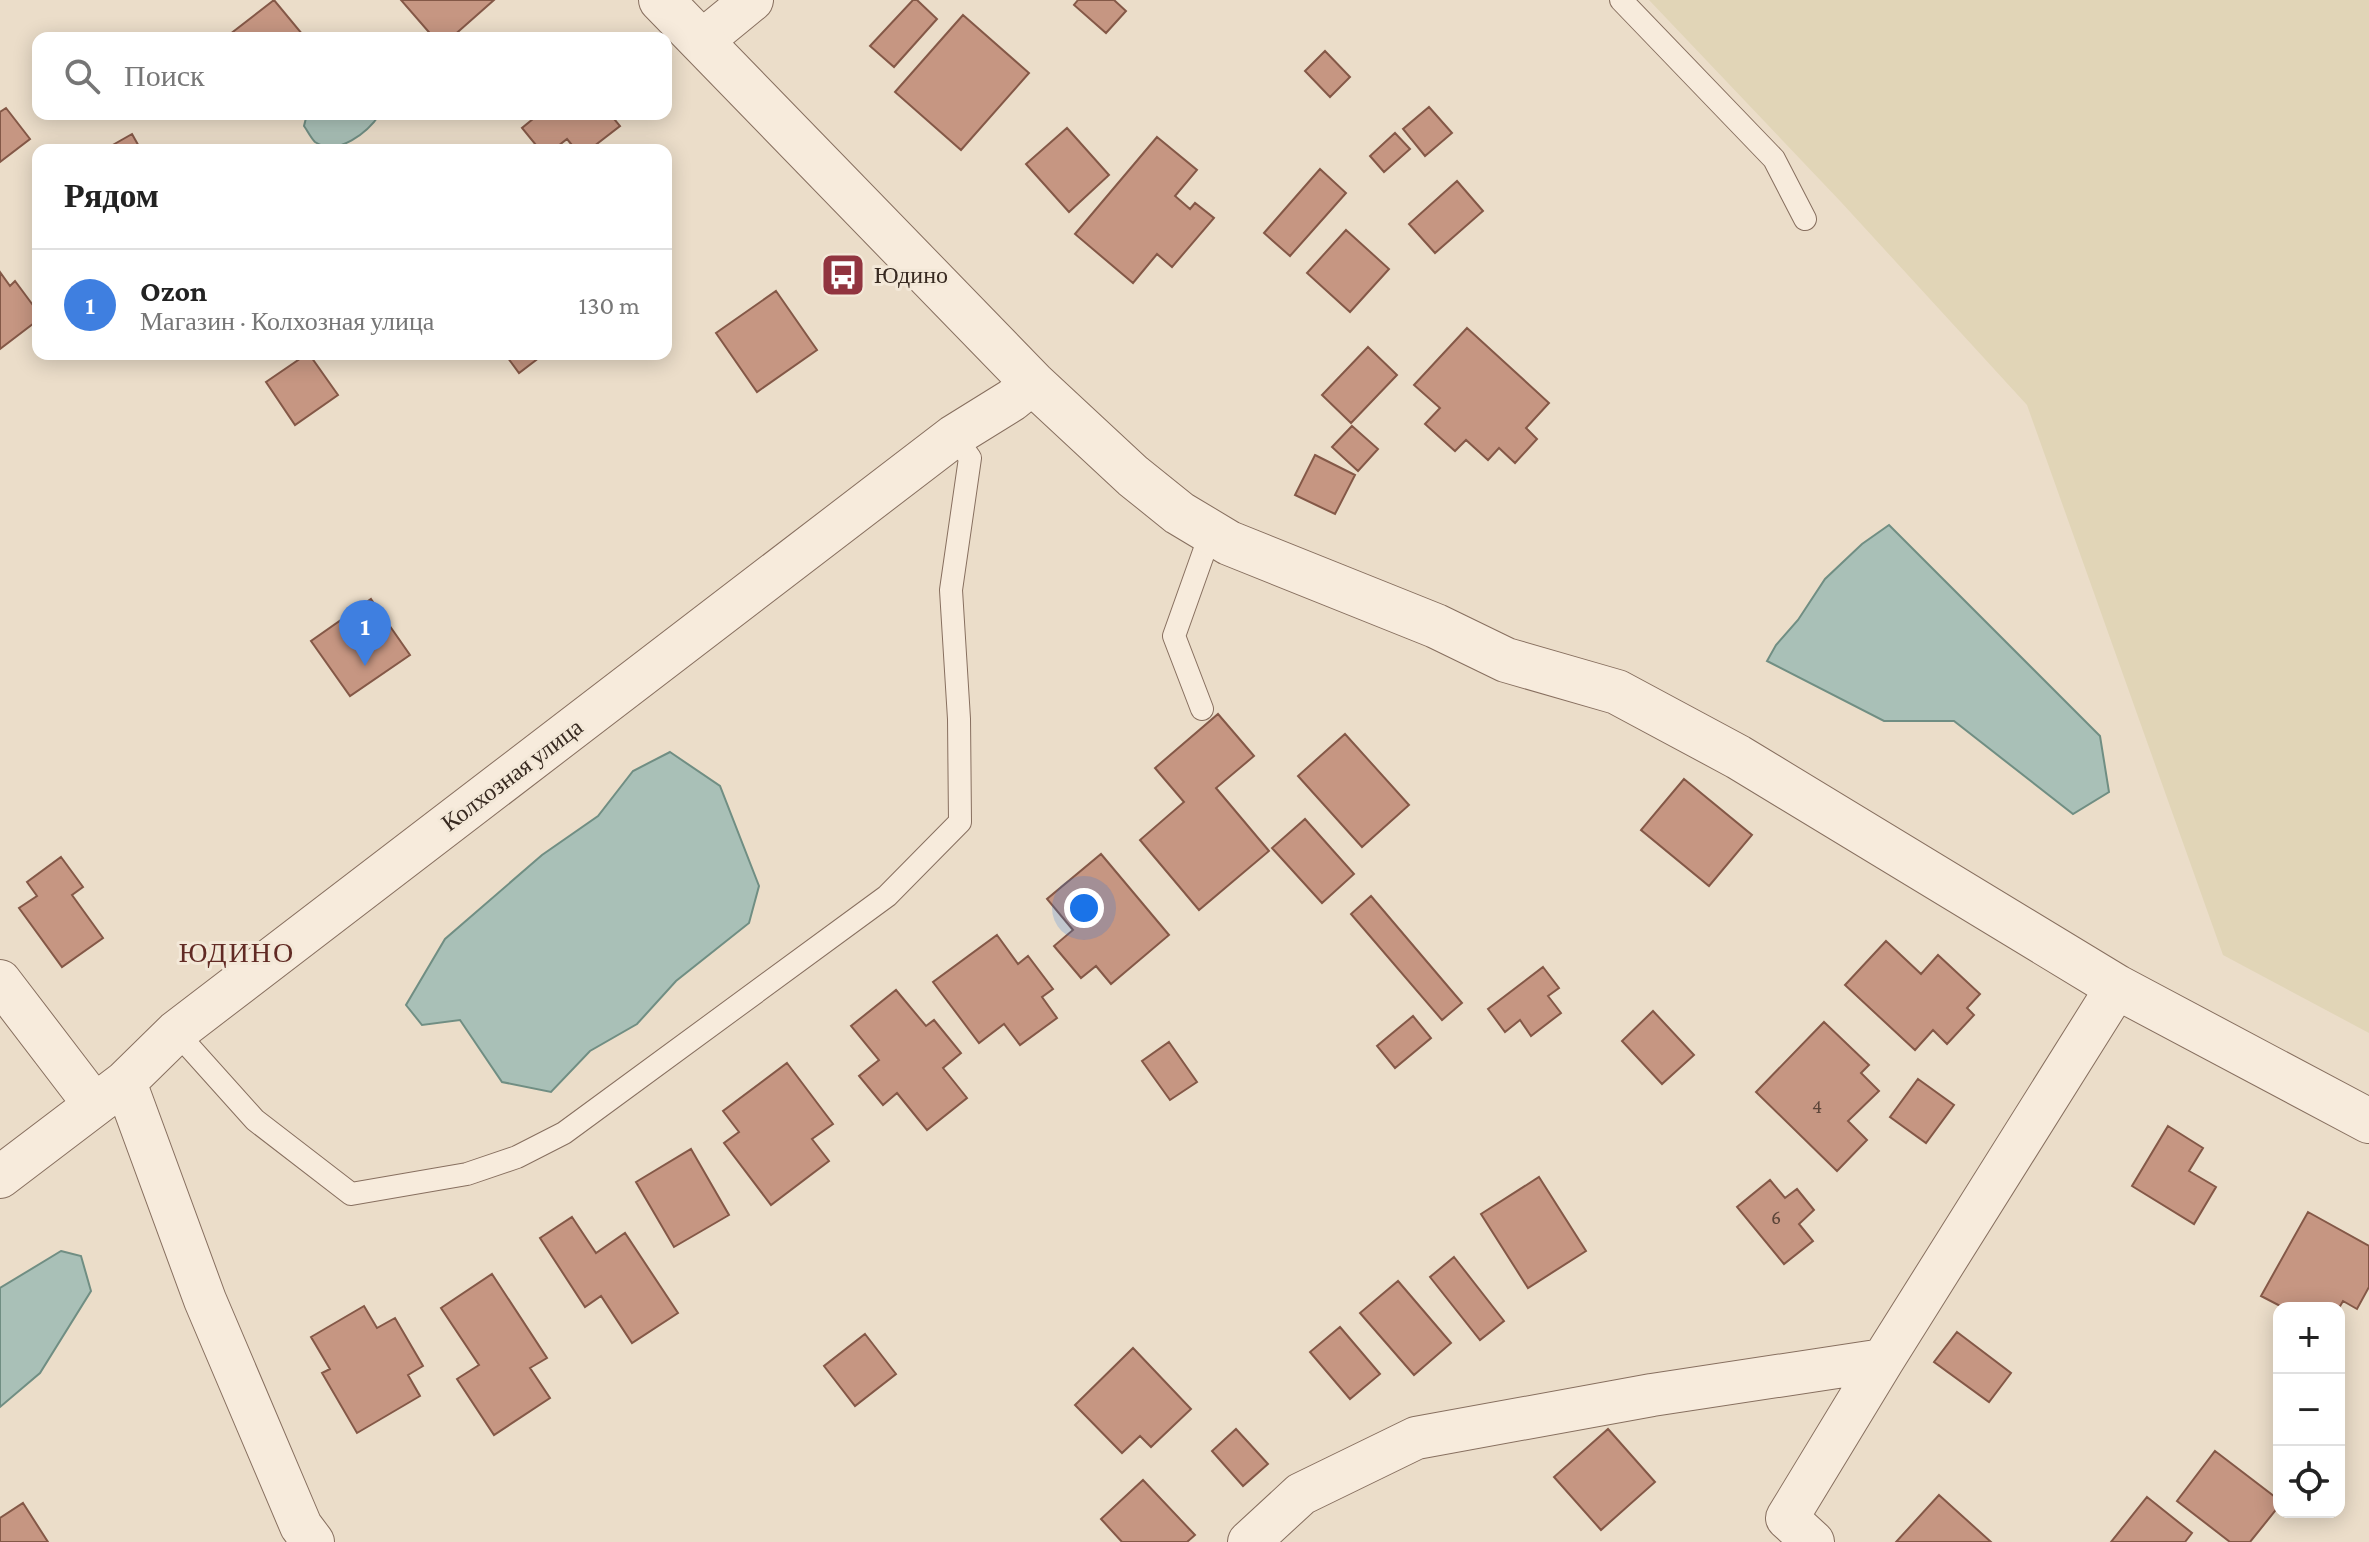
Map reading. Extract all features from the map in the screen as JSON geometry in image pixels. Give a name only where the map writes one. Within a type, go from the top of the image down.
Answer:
[{"type":"street","points":[[661,0],[1033,383],[1133,476],[1179,513],[1229,543],[1436,626],[1506,660],[1617,692],[1738,757],[2117,987],[2369,1121]]},
{"type":"street","points":[[702,41],[752,0]]},
{"type":"street","name":"Колхозная улица","points":[[0,1177],[109,1093],[176,1032],[954,436],[1012,400],[1033,383]]},
{"type":"street","points":[[0,981],[109,1093],[205,1300],[301,1526],[313,1542]]},
{"type":"street","points":[[1813,1542],[1787,1518],[2117,987]]},
{"type":"street","points":[[1249,1542],[1301,1494],[1416,1438],[1652,1395],[1883,1360]]},
{"type":"lane","points":[[1621,0],[1774,159],[1805,219]]},
{"type":"lane","points":[[176,1032],[255,1120],[351,1194],[467,1174],[517,1157],[564,1133],[887,896],[960,822],[959,719],[951,590],[970,458],[954,436]]},
{"type":"lane","points":[[1202,709],[1174,636],[1211,532]]},
{"type":"shaded area","points":[[1649,0],[2369,0],[2369,1033],[2223,955],[2027,405],[1841,202]]},
{"type":"shaded area","points":[[306,120],[375,120],[360,135],[343,144],[315,142],[304,126]]},
{"type":"shaded area","points":[[1889,525],[2100,736],[2109,792],[2073,814],[1954,721],[1884,721],[1767,661],[1825,579],[1862,544]]},
{"type":"shaded area","points":[[670,752],[720,786],[759,886],[749,923],[676,981],[637,1024],[590,1051],[551,1092],[502,1082],[460,1020],[422,1025],[406,1005],[445,939],[542,855],[598,816],[633,771]]},
{"type":"shaded area","points":[[61,1251],[81,1256],[91,1291],[40,1373],[0,1407],[0,1288]]},
{"type":"building","points":[[274,0],[301,32],[233,32]]},
{"type":"building","points":[[401,0],[494,0],[458,32],[429,32]]},
{"type":"building","points":[[913,0],[917,0],[937,19],[894,67],[870,46]]},
{"type":"building","points":[[1078,0],[1114,0],[1126,11],[1106,33],[1074,5]]},
{"type":"building","points":[[963,15],[1029,73],[961,150],[895,92]]},
{"type":"building","points":[[1325,51],[1350,77],[1330,97],[1305,71]]},
{"type":"building","points":[[1429,107],[1452,133],[1425,156],[1403,129]]},
{"type":"building","points":[[6,108],[30,139],[0,162],[0,112]]},
{"type":"building","points":[[532,120],[615,120],[620,126],[597,144],[571,144],[567,139],[561,144],[535,144],[522,128]]},
{"type":"building","points":[[1067,128],[1109,175],[1069,212],[1026,164]]},
{"type":"building","points":[[1395,133],[1410,149],[1384,172],[1370,156]]},
{"type":"building","points":[[132,134],[138,144],[114,144]]},
{"type":"building","points":[[1157,137],[1197,170],[1175,196],[1190,209],[1195,203],[1214,218],[1172,267],[1157,254],[1133,283],[1075,234]]},
{"type":"building","points":[[1320,169],[1346,193],[1290,256],[1264,233]]},
{"type":"building","points":[[1457,181],[1483,211],[1435,253],[1409,224]]},
{"type":"building","points":[[1346,230],[1389,269],[1350,312],[1307,273]]},
{"type":"building","points":[[0,272],[10,286],[15,281],[32,304],[32,325],[0,349]]},
{"type":"building","points":[[776,291],[817,350],[757,392],[716,333]]},
{"type":"building","points":[[1467,328],[1549,403],[1526,428],[1537,439],[1515,463],[1499,448],[1488,460],[1466,440],[1455,451],[1425,424],[1440,408],[1414,385]]},
{"type":"building","points":[[1368,347],[1397,375],[1351,423],[1322,395]]},
{"type":"building","points":[[298,360],[313,360],[338,395],[295,425],[266,382]]},
{"type":"building","points":[[509,360],[536,360],[519,373]]},
{"type":"building","points":[[1352,426],[1378,449],[1358,471],[1332,447]]},
{"type":"building","points":[[1315,455],[1355,475],[1335,514],[1295,495]]},
{"type":"building","points":[[371,599],[410,655],[350,696],[311,641]]},
{"type":"building","points":[[1218,714],[1254,756],[1216,788],[1269,851],[1199,910],[1140,840],[1184,802],[1155,768]]},
{"type":"building","points":[[1345,734],[1409,805],[1362,847],[1298,776]]},
{"type":"building","points":[[1684,779],[1752,835],[1709,886],[1641,830]]},
{"type":"building","points":[[1305,819],[1354,874],[1322,903],[1272,848]]},
{"type":"building","points":[[1101,854],[1169,935],[1111,984],[1096,966],[1081,978],[1054,946],[1073,930],[1047,899]]},
{"type":"building","points":[[61,857],[83,887],[72,895],[103,938],[62,967],[19,908],[37,896],[27,882]]},
{"type":"building","points":[[1371,896],[1462,1003],[1442,1020],[1351,914]]},
{"type":"building","points":[[997,935],[1018,964],[1028,956],[1053,989],[1042,997],[1057,1018],[1020,1045],[1004,1024],[979,1043],[933,982]]},
{"type":"building","points":[[1886,941],[1921,974],[1938,955],[1980,994],[1967,1008],[1974,1015],[1947,1044],[1933,1030],[1915,1050],[1845,985]]},
{"type":"building","points":[[1543,967],[1559,988],[1548,996],[1561,1013],[1531,1036],[1520,1020],[1505,1032],[1488,1009]]},
{"type":"building","points":[[896,990],[926,1026],[934,1020],[961,1053],[943,1068],[967,1098],[927,1130],[897,1093],[883,1105],[859,1076],[879,1060],[851,1026]]},
{"type":"building","points":[[1653,1011],[1694,1055],[1662,1084],[1622,1041]]},
{"type":"building","points":[[1413,1016],[1431,1038],[1395,1068],[1377,1046]]},
{"type":"building","points":[[1824,1022],[1869,1065],[1861,1073],[1879,1091],[1848,1121],[1867,1140],[1837,1171],[1756,1092]]},
{"type":"building","points":[[1169,1042],[1197,1082],[1170,1100],[1142,1061]]},
{"type":"building","points":[[787,1063],[833,1124],[812,1139],[829,1161],[771,1205],[724,1143],[739,1132],[723,1111]]},
{"type":"building","points":[[1918,1079],[1954,1105],[1926,1143],[1890,1117]]},
{"type":"building","points":[[2168,1126],[2203,1148],[2189,1171],[2216,1187],[2194,1224],[2132,1186]]},
{"type":"building","points":[[691,1149],[729,1215],[674,1247],[636,1182]]},
{"type":"building","points":[[1539,1177],[1586,1251],[1528,1288],[1481,1214]]},
{"type":"building","points":[[1770,1180],[1785,1198],[1797,1189],[1814,1210],[1799,1224],[1813,1241],[1784,1264],[1737,1207]]},
{"type":"building","points":[[2308,1212],[2369,1246],[2369,1287],[2357,1309],[2343,1301],[2273,1302],[2261,1296]]},
{"type":"building","points":[[572,1217],[596,1253],[625,1233],[678,1313],[632,1343],[601,1296],[585,1307],[540,1238]]},
{"type":"building","points":[[1454,1257],[1504,1321],[1480,1340],[1430,1277]]},
{"type":"building","points":[[492,1274],[547,1358],[530,1368],[550,1398],[494,1435],[457,1379],[479,1365],[441,1308]]},
{"type":"building","points":[[1398,1281],[1451,1343],[1414,1375],[1360,1313]]},
{"type":"building","points":[[364,1306],[377,1328],[395,1318],[423,1366],[408,1375],[420,1396],[357,1433],[322,1373],[330,1369],[311,1337]]},
{"type":"building","points":[[1340,1327],[1380,1374],[1350,1399],[1310,1352]]},
{"type":"building","points":[[1957,1332],[2011,1373],[1989,1402],[1934,1362]]},
{"type":"building","points":[[865,1334],[896,1374],[855,1406],[824,1366]]},
{"type":"building","points":[[1133,1348],[1191,1409],[1151,1447],[1140,1436],[1122,1453],[1075,1405]]},
{"type":"building","points":[[1236,1429],[1268,1464],[1243,1486],[1212,1451]]},
{"type":"building","points":[[1608,1429],[1655,1482],[1601,1530],[1554,1477]]},
{"type":"building","points":[[2215,1451],[2273,1495],[2273,1513],[2250,1542],[2230,1542],[2177,1501]]},
{"type":"building","points":[[1143,1480],[1195,1535],[1187,1542],[1122,1542],[1101,1519]]},
{"type":"building","points":[[1939,1495],[1991,1542],[1896,1542]]},
{"type":"building","points":[[2147,1497],[2192,1533],[2185,1542],[2111,1542]]},
{"type":"building","points":[[23,1503],[48,1542],[0,1542],[0,1518]]},
{"type":"place","name":"Юдино","points":[[843,275]]},
{"type":"place","name":"Ozon","points":[[365,666]]},
{"type":"district","name":"ЮДИНО","points":[[237,952]]}]
